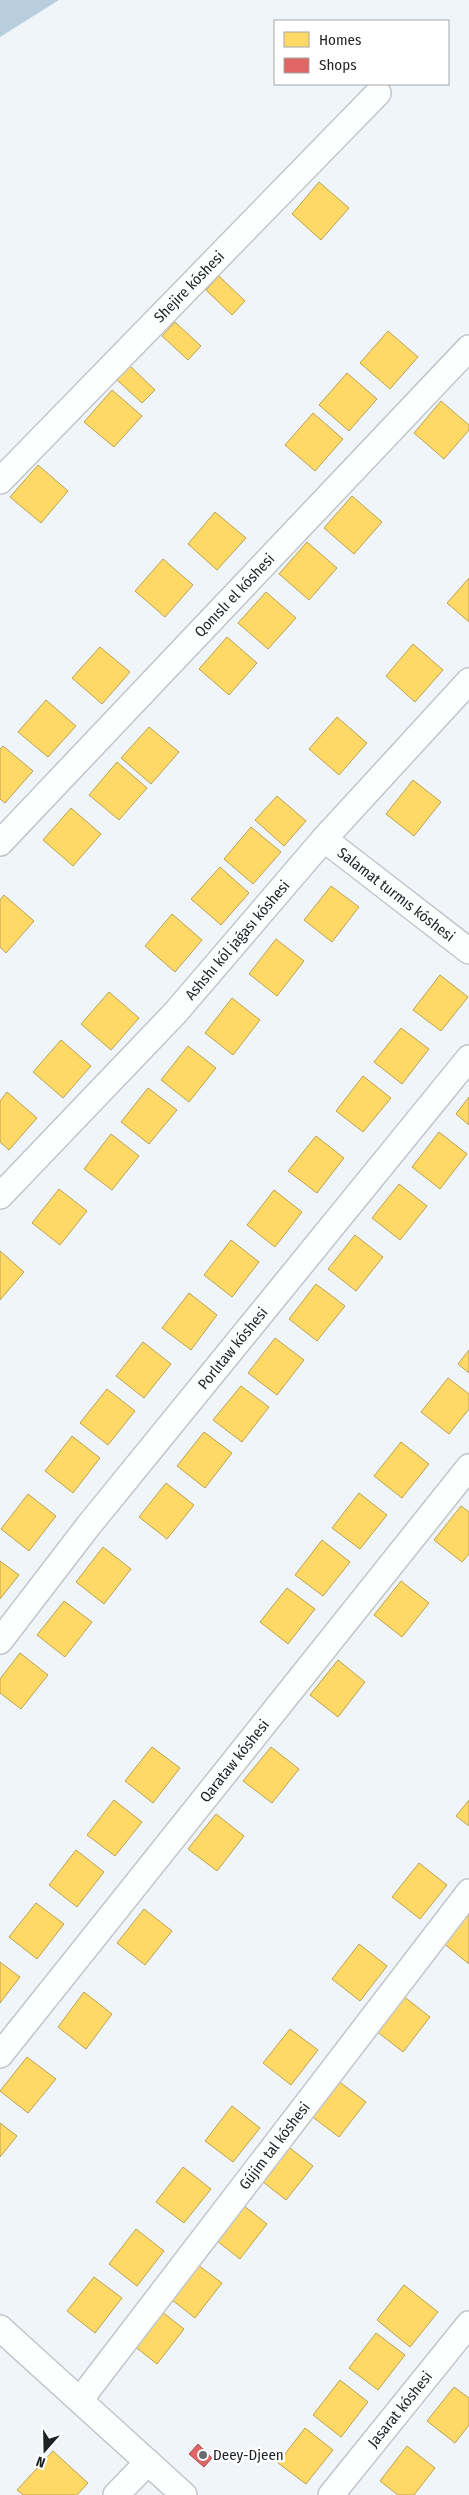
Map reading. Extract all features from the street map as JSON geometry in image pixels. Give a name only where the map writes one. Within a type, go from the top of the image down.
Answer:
[{"type":"street","name":"Shejire kóshesi","points":[[0,481],[378,93]]},
{"type":"street","name":"Qonıslı el kóshesi","points":[[0,843],[469,348]]},
{"type":"street","name":"Ashshı kól jaǵası kóshesi","points":[[0,1196],[176,1012],[324,839],[469,681]]},
{"type":"street","name":"Salamat turmıs kóshesi","points":[[324,839],[469,951]]},
{"type":"street","name":"Porlıtaw kóshesi","points":[[0,1641],[89,1525],[469,1058]]},
{"type":"street","name":"Qarataw kóshesi","points":[[0,2055],[469,1467]]},
{"type":"street","name":"Gújim tal kóshesi","points":[[80,2400],[469,1892]]},
{"type":"street","name":"Jasarat kóshesi","points":[[331,2495],[469,2324]]},
{"type":"street","points":[[0,2328],[184,2495]]},
{"type":"street","points":[[116,2495],[148,2462]]},
{"type":"water","points":[[0,0],[59,0],[0,37]]},
{"type":"building: Homes","points":[[319,182],[349,208],[321,240],[292,214]]},
{"type":"building: Homes","points":[[219,276],[245,301],[232,315],[206,290]]},
{"type":"building: Homes","points":[[175,322],[201,346],[188,360],[162,336]]},
{"type":"building: Homes","points":[[388,331],[418,357],[390,389],[360,363]]},
{"type":"building: Homes","points":[[129,365],[155,390],[142,403],[116,379]]},
{"type":"building: Homes","points":[[347,373],[377,399],[349,431],[319,405]]},
{"type":"building: Homes","points":[[112,390],[142,416],[114,447],[84,422]]},
{"type":"building: Homes","points":[[441,401],[469,425],[469,430],[444,459],[414,433]]},
{"type":"building: Homes","points":[[313,413],[343,439],[315,471],[285,445]]},
{"type":"building: Homes","points":[[38,465],[68,491],[41,523],[10,497]]},
{"type":"building: Homes","points":[[352,496],[382,522],[354,554],[324,528]]},
{"type":"building: Homes","points":[[215,512],[246,538],[217,570],[188,544]]},
{"type":"building: Homes","points":[[307,542],[337,568],[309,600],[279,574]]},
{"type":"building: Homes","points":[[163,559],[193,585],[165,617],[135,591]]},
{"type":"building: Homes","points":[[469,578],[469,622],[447,603]]},
{"type":"building: Homes","points":[[266,592],[296,618],[268,649],[238,623]]},
{"type":"building: Homes","points":[[227,637],[257,663],[229,695],[199,669]]},
{"type":"building: Homes","points":[[413,644],[443,670],[415,702],[386,676]]},
{"type":"building: Homes","points":[[100,647],[130,672],[102,704],[72,678]]},
{"type":"building: Homes","points":[[46,700],[76,726],[48,757],[18,732]]},
{"type":"building: Homes","points":[[337,717],[367,743],[339,775],[309,749]]},
{"type":"building: Homes","points":[[149,727],[179,752],[151,784],[121,758]]},
{"type":"building: Homes","points":[[3,746],[33,771],[5,803],[0,799],[0,749]]},
{"type":"building: Homes","points":[[117,762],[147,788],[119,820],[89,795]]},
{"type":"building: Homes","points":[[413,780],[441,802],[414,836],[386,814]]},
{"type":"building: Homes","points":[[277,796],[306,821],[284,846],[255,820]]},
{"type":"building: Homes","points":[[71,808],[101,834],[73,866],[43,840]]},
{"type":"building: Homes","points":[[251,827],[281,852],[253,884],[224,859]]},
{"type":"building: Homes","points":[[220,867],[249,893],[221,925],[191,899]]},
{"type":"building: Homes","points":[[331,886],[359,907],[332,942],[304,920]]},
{"type":"building: Homes","points":[[4,895],[34,921],[6,953],[0,947],[0,900]]},
{"type":"building: Homes","points":[[172,914],[202,940],[175,972],[145,946]]},
{"type":"building: Homes","points":[[276,939],[304,961],[277,996],[249,974]]},
{"type":"building: Homes","points":[[440,975],[468,997],[441,1031],[413,1010]]},
{"type":"building: Homes","points":[[109,992],[139,1018],[111,1050],[81,1024]]},
{"type":"building: Homes","points":[[232,998],[260,1020],[233,1055],[205,1033]]},
{"type":"building: Homes","points":[[401,1028],[429,1049],[402,1084],[374,1062]]},
{"type":"building: Homes","points":[[61,1040],[91,1066],[63,1098],[33,1072]]},
{"type":"building: Homes","points":[[188,1046],[216,1068],[189,1102],[161,1080]]},
{"type":"building: Homes","points":[[363,1076],[391,1098],[363,1132],[336,1111]]},
{"type":"building: Homes","points":[[148,1088],[177,1110],[149,1144],[121,1122]]},
{"type":"building: Homes","points":[[7,1092],[37,1118],[9,1150],[0,1142],[0,1101]]},
{"type":"building: Homes","points":[[469,1097],[469,1125],[456,1114]]},
{"type":"building: Homes","points":[[439,1132],[467,1154],[440,1189],[412,1167]]},
{"type":"building: Homes","points":[[111,1134],[139,1156],[112,1190],[84,1169]]},
{"type":"building: Homes","points":[[316,1136],[344,1158],[317,1193],[288,1171]]},
{"type":"building: Homes","points":[[399,1184],[427,1206],[400,1240],[372,1218]]},
{"type":"building: Homes","points":[[59,1189],[87,1211],[60,1245],[32,1223]]},
{"type":"building: Homes","points":[[274,1190],[302,1212],[275,1247],[247,1225]]},
{"type":"building: Homes","points":[[355,1235],[383,1257],[356,1291],[328,1269]]},
{"type":"building: Homes","points":[[231,1240],[259,1262],[232,1297],[204,1275]]},
{"type":"building: Homes","points":[[0,1251],[24,1272],[0,1300]]},
{"type":"building: Homes","points":[[316,1284],[345,1306],[317,1341],[289,1319]]},
{"type":"building: Homes","points":[[189,1293],[217,1315],[191,1350],[162,1328]]},
{"type":"building: Homes","points":[[275,1338],[304,1360],[277,1395],[248,1373]]},
{"type":"building: Homes","points":[[143,1342],[171,1364],[144,1398],[116,1376]]},
{"type":"building: Homes","points":[[469,1350],[469,1373],[458,1364]]},
{"type":"building: Homes","points":[[448,1378],[469,1394],[469,1409],[449,1434],[421,1412]]},
{"type":"building: Homes","points":[[241,1386],[269,1407],[242,1442],[213,1420]]},
{"type":"building: Homes","points":[[107,1389],[135,1411],[108,1445],[80,1423]]},
{"type":"building: Homes","points":[[204,1432],[232,1453],[205,1488],[177,1466]]},
{"type":"building: Homes","points":[[72,1436],[100,1458],[73,1493],[45,1471]]},
{"type":"building: Homes","points":[[401,1442],[429,1464],[402,1498],[374,1476]]},
{"type":"building: Homes","points":[[166,1483],[194,1505],[167,1539],[139,1517]]},
{"type":"building: Homes","points":[[359,1493],[387,1515],[360,1549],[332,1528]]},
{"type":"building: Homes","points":[[28,1494],[56,1516],[29,1551],[1,1529]]},
{"type":"building: Homes","points":[[461,1506],[469,1512],[469,1554],[462,1562],[434,1540]]},
{"type":"building: Homes","points":[[322,1540],[350,1562],[323,1596],[295,1575]]},
{"type":"building: Homes","points":[[103,1547],[131,1569],[104,1604],[76,1582]]},
{"type":"building: Homes","points":[[0,1561],[19,1575],[0,1599]]},
{"type":"building: Homes","points":[[401,1581],[429,1603],[402,1637],[374,1615]]},
{"type":"building: Homes","points":[[287,1588],[315,1609],[288,1644],[260,1622]]},
{"type":"building: Homes","points":[[64,1601],[92,1622],[65,1657],[37,1635]]},
{"type":"building: Homes","points":[[20,1653],[48,1675],[21,1709],[0,1693],[0,1679]]},
{"type":"building: Homes","points":[[338,1660],[365,1682],[338,1717],[310,1695]]},
{"type":"building: Homes","points":[[152,1747],[180,1768],[153,1803],[125,1781]]},
{"type":"building: Homes","points":[[271,1747],[299,1769],[272,1803],[243,1781]]},
{"type":"building: Homes","points":[[114,1800],[142,1822],[115,1856],[87,1835]]},
{"type":"building: Homes","points":[[469,1800],[469,1826],[456,1816]]},
{"type":"building: Homes","points":[[216,1814],[244,1836],[217,1871],[188,1849]]},
{"type":"building: Homes","points":[[76,1850],[104,1872],[77,1907],[49,1885]]},
{"type":"building: Homes","points":[[419,1863],[447,1885],[420,1919],[392,1897]]},
{"type":"building: Homes","points":[[36,1903],[64,1924],[37,1959],[9,1937]]},
{"type":"building: Homes","points":[[469,1908],[469,1964],[442,1942]]},
{"type":"building: Homes","points":[[144,1909],[172,1931],[145,1965],[117,1943]]},
{"type":"building: Homes","points":[[359,1944],[387,1966],[360,2001],[332,1979]]},
{"type":"building: Homes","points":[[0,1962],[20,1977],[0,2003]]},
{"type":"building: Homes","points":[[84,1992],[112,2014],[86,2049],[58,2027]]},
{"type":"building: Homes","points":[[402,1995],[430,2017],[403,2052],[375,2030]]},
{"type":"building: Homes","points":[[290,2029],[318,2050],[291,2085],[263,2063]]},
{"type":"building: Homes","points":[[27,2057],[56,2079],[28,2113],[0,2091]]},
{"type":"building: Homes","points":[[337,2080],[366,2102],[339,2137],[310,2115]]},
{"type":"building: Homes","points":[[232,2106],[260,2128],[233,2162],[205,2141]]},
{"type":"building: Homes","points":[[0,2123],[17,2136],[0,2157]]},
{"type":"building: Homes","points":[[285,2144],[313,2166],[286,2200],[258,2178]]},
{"type":"building: Homes","points":[[183,2167],[211,2189],[184,2223],[156,2202]]},
{"type":"building: Homes","points":[[239,2202],[267,2224],[240,2259],[212,2237]]},
{"type":"building: Homes","points":[[136,2229],[164,2251],[137,2286],[109,2264]]},
{"type":"building: Homes","points":[[194,2262],[222,2283],[195,2318],[167,2296]]},
{"type":"building: Homes","points":[[94,2277],[122,2298],[95,2333],[67,2311]]},
{"type":"building: Homes","points":[[404,2285],[438,2312],[410,2347],[377,2320]]},
{"type":"building: Homes","points":[[156,2307],[184,2329],[157,2364],[129,2342]]},
{"type":"building: Homes","points":[[376,2333],[405,2355],[378,2390],[349,2368]]},
{"type":"building: Homes","points":[[340,2380],[368,2402],[341,2437],[313,2415]]},
{"type":"building: Homes","points":[[454,2387],[469,2398],[469,2425],[455,2443],[427,2421]]},
{"type":"building: Homes","points":[[305,2428],[333,2450],[306,2484],[278,2463]]},
{"type":"building: Homes","points":[[407,2446],[435,2468],[414,2495],[398,2495],[380,2481]]},
{"type":"building: Homes","points":[[53,2451],[88,2483],[77,2495],[23,2495],[17,2490]]},
{"type":"building: Shops","points":[[198,2444],[212,2458],[204,2467],[189,2454]]},
{"type":"place","name":"Deey-Djeen","points":[[203,2455]]}]
